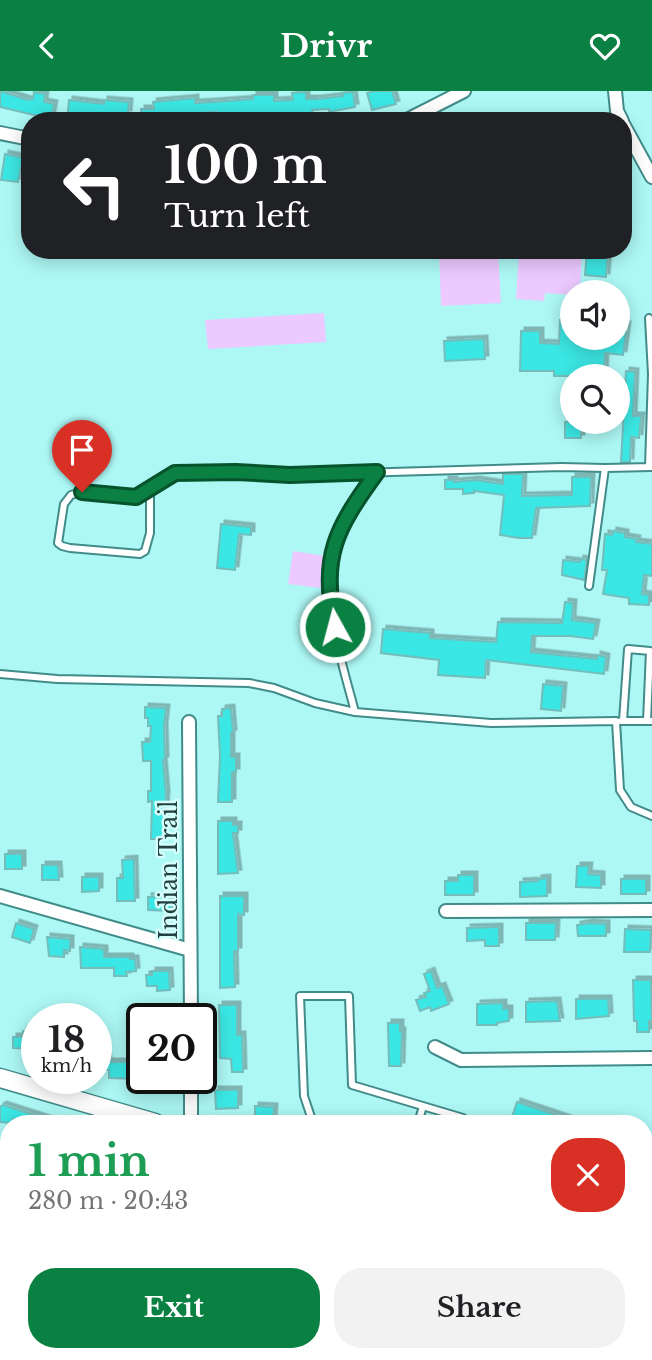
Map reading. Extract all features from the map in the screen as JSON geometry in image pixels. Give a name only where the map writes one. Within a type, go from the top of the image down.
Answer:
[{"type":"main road","points":[[0,1078],[115,1115]]},
{"type":"street","points":[[422,112],[463,91]]},
{"type":"street","points":[[615,91],[617,112]]},
{"type":"street","points":[[0,133],[21,137]]},
{"type":"street","points":[[632,140],[652,177]]},
{"type":"street","name":"Indian Trail","points":[[189,722],[191,1003]]},
{"type":"street","points":[[0,896],[190,950]]},
{"type":"street","points":[[446,911],[652,910]]},
{"type":"street","points":[[435,1047],[461,1060],[652,1058]]},
{"type":"street","points":[[191,1094],[191,1115]]},
{"type":"lane","points":[[150,489],[150,533],[145,551],[140,554],[70,548],[58,543],[64,504],[71,495],[82,492],[136,497],[175,473],[290,475],[651,467],[652,374],[649,318]]},
{"type":"lane","points":[[589,586],[604,468]]},
{"type":"lane","points":[[355,712],[331,610],[329,569],[337,532],[377,472]]},
{"type":"lane","points":[[0,674],[57,679],[248,683],[355,712],[491,723],[619,721],[649,721],[650,651],[628,649],[619,721],[620,790],[631,807],[652,816]]},
{"type":"lane","points":[[310,1115],[304,1096],[300,996],[349,996],[352,1085],[454,1115]]},
{"type":"lane","points":[[420,1115],[423,1106]]},
{"type":"shaded area","points":[[439,259],[499,259],[501,303],[441,306]]},
{"type":"shaded area","points":[[519,259],[582,259],[581,280],[560,280],[560,294],[545,293],[544,301],[516,299]]},
{"type":"shaded area","points":[[324,313],[326,342],[208,349],[205,320]]},
{"type":"shaded area","points":[[293,551],[325,556],[321,588],[288,584]]},
{"type":"building","points":[[0,91],[28,100],[33,99],[34,92],[45,94],[44,102],[54,104],[52,112],[21,112],[0,107]]},
{"type":"building","points":[[392,91],[396,104],[372,110],[367,93]]},
{"type":"building","points":[[306,92],[306,99],[318,99],[353,92],[355,107],[329,112],[329,109],[312,110],[313,112],[141,112],[141,109],[154,109],[153,102],[195,98],[195,103],[213,102],[253,99],[253,95],[274,95],[274,101],[293,100],[292,93]]},
{"type":"building","points":[[69,100],[104,104],[104,100],[129,102],[128,112],[68,112]]},
{"type":"building","points":[[5,154],[21,158],[18,182],[1,180]]},
{"type":"building","points":[[586,259],[607,259],[606,277],[585,275]]},
{"type":"building","points":[[560,320],[560,350],[624,350],[623,355],[605,353],[605,364],[560,364],[560,376],[554,376],[554,371],[520,371],[521,331],[540,331],[540,343],[559,344]]},
{"type":"building","points":[[484,339],[485,359],[445,361],[444,341]]},
{"type":"building","points":[[630,371],[635,372],[633,416],[641,416],[639,438],[631,437],[630,462],[621,462],[623,434],[630,434]]},
{"type":"building","points":[[565,434],[581,434],[581,438],[565,438]]},
{"type":"building","points":[[503,474],[523,474],[522,496],[572,495],[572,477],[591,477],[590,506],[536,508],[532,538],[519,538],[500,535],[504,495],[474,491],[463,494],[463,489],[445,489],[445,480],[476,480],[503,484]]},
{"type":"building","points":[[221,524],[251,527],[251,535],[239,534],[235,570],[217,568]]},
{"type":"building","points":[[613,531],[625,533],[625,537],[637,539],[636,542],[652,544],[652,576],[644,575],[642,594],[649,595],[649,605],[629,604],[629,598],[603,594],[607,570],[602,570],[605,534],[612,535]]},
{"type":"building","points":[[580,559],[587,560],[584,580],[562,575],[563,560],[580,562]]},
{"type":"building","points":[[565,602],[573,603],[572,620],[596,623],[593,639],[532,636],[531,652],[597,659],[597,655],[606,657],[604,674],[486,660],[485,678],[438,675],[439,660],[381,653],[383,629],[430,633],[430,638],[496,642],[498,622],[562,623]]},
{"type":"building","points":[[543,684],[563,686],[561,711],[541,709]]},
{"type":"building","points":[[145,707],[166,708],[163,839],[151,839],[152,801],[148,802],[148,791],[151,791],[151,761],[143,761],[142,742],[150,742],[151,726],[148,726],[148,718],[145,718]]},
{"type":"building","points":[[231,708],[231,757],[236,757],[236,772],[232,772],[232,802],[218,802],[218,716],[222,716],[222,709]]},
{"type":"building","points":[[218,821],[233,821],[233,825],[238,825],[238,833],[233,833],[238,873],[218,874]]},
{"type":"building","points":[[5,854],[22,854],[22,869],[5,869]]},
{"type":"building","points":[[134,859],[135,901],[117,901],[117,878],[123,878],[122,860]]},
{"type":"building","points":[[42,865],[58,865],[59,880],[42,880]]},
{"type":"building","points":[[577,866],[589,866],[588,874],[601,875],[601,888],[576,887]]},
{"type":"building","points":[[458,875],[474,875],[474,895],[445,895],[445,881],[458,881]]},
{"type":"building","points":[[82,877],[99,877],[99,891],[82,892]]},
{"type":"building","points":[[547,878],[547,896],[520,897],[520,882]]},
{"type":"building","points":[[621,879],[646,879],[646,894],[621,894]]},
{"type":"building","points":[[170,896],[171,911],[148,910],[148,897]]},
{"type":"building","points":[[220,896],[244,896],[244,915],[238,914],[238,951],[234,951],[235,987],[220,988]]},
{"type":"building","points":[[16,923],[34,929],[30,943],[12,937]]},
{"type":"building","points":[[526,923],[556,923],[555,940],[526,940]]},
{"type":"building","points":[[606,924],[606,936],[578,936],[577,925]]},
{"type":"building","points":[[499,927],[499,946],[485,946],[485,940],[467,941],[467,928]]},
{"type":"building","points":[[625,929],[651,930],[650,952],[624,952]]},
{"type":"building","points":[[47,937],[70,939],[70,951],[64,950],[64,957],[49,956]]},
{"type":"building","points":[[80,947],[104,949],[104,957],[135,959],[136,971],[126,972],[127,976],[114,976],[114,968],[81,968]]},
{"type":"building","points":[[152,971],[169,971],[170,990],[157,991],[157,986],[147,986],[146,975],[152,975]]},
{"type":"building","points":[[431,971],[437,988],[442,986],[449,1004],[431,1011],[430,1007],[420,1011],[416,1000],[426,997],[424,993],[430,991],[424,974]]},
{"type":"building","points":[[633,980],[651,980],[652,1021],[649,1021],[649,1032],[637,1032],[637,1021],[634,1021]]},
{"type":"building","points":[[576,999],[608,999],[609,1016],[576,1019]]},
{"type":"building","points":[[557,1001],[560,1021],[526,1022],[526,1002]]},
{"type":"building","points":[[503,1003],[503,1009],[509,1009],[509,1021],[497,1025],[477,1025],[477,1004]]},
{"type":"building","points":[[219,1005],[237,1005],[237,1035],[242,1035],[243,1072],[232,1072],[231,1059],[220,1058]]},
{"type":"building","points":[[388,1023],[400,1023],[401,1066],[389,1066]]},
{"type":"building","points":[[13,1037],[21,1037],[21,1048],[13,1048]]},
{"type":"building","points":[[112,1062],[126,1062],[126,1079],[112,1078]]},
{"type":"building","points":[[217,1090],[238,1090],[238,1108],[216,1109]]},
{"type":"building","points":[[517,1102],[556,1115],[513,1115]]},
{"type":"building","points":[[3,1105],[34,1115],[0,1115],[0,1107]]},
{"type":"building","points":[[255,1106],[274,1107],[273,1115],[255,1115]]},
{"type":"route","points":[[82,492],[136,497],[175,473],[290,475],[377,472],[337,532],[329,569],[331,610],[335,627]]}]
